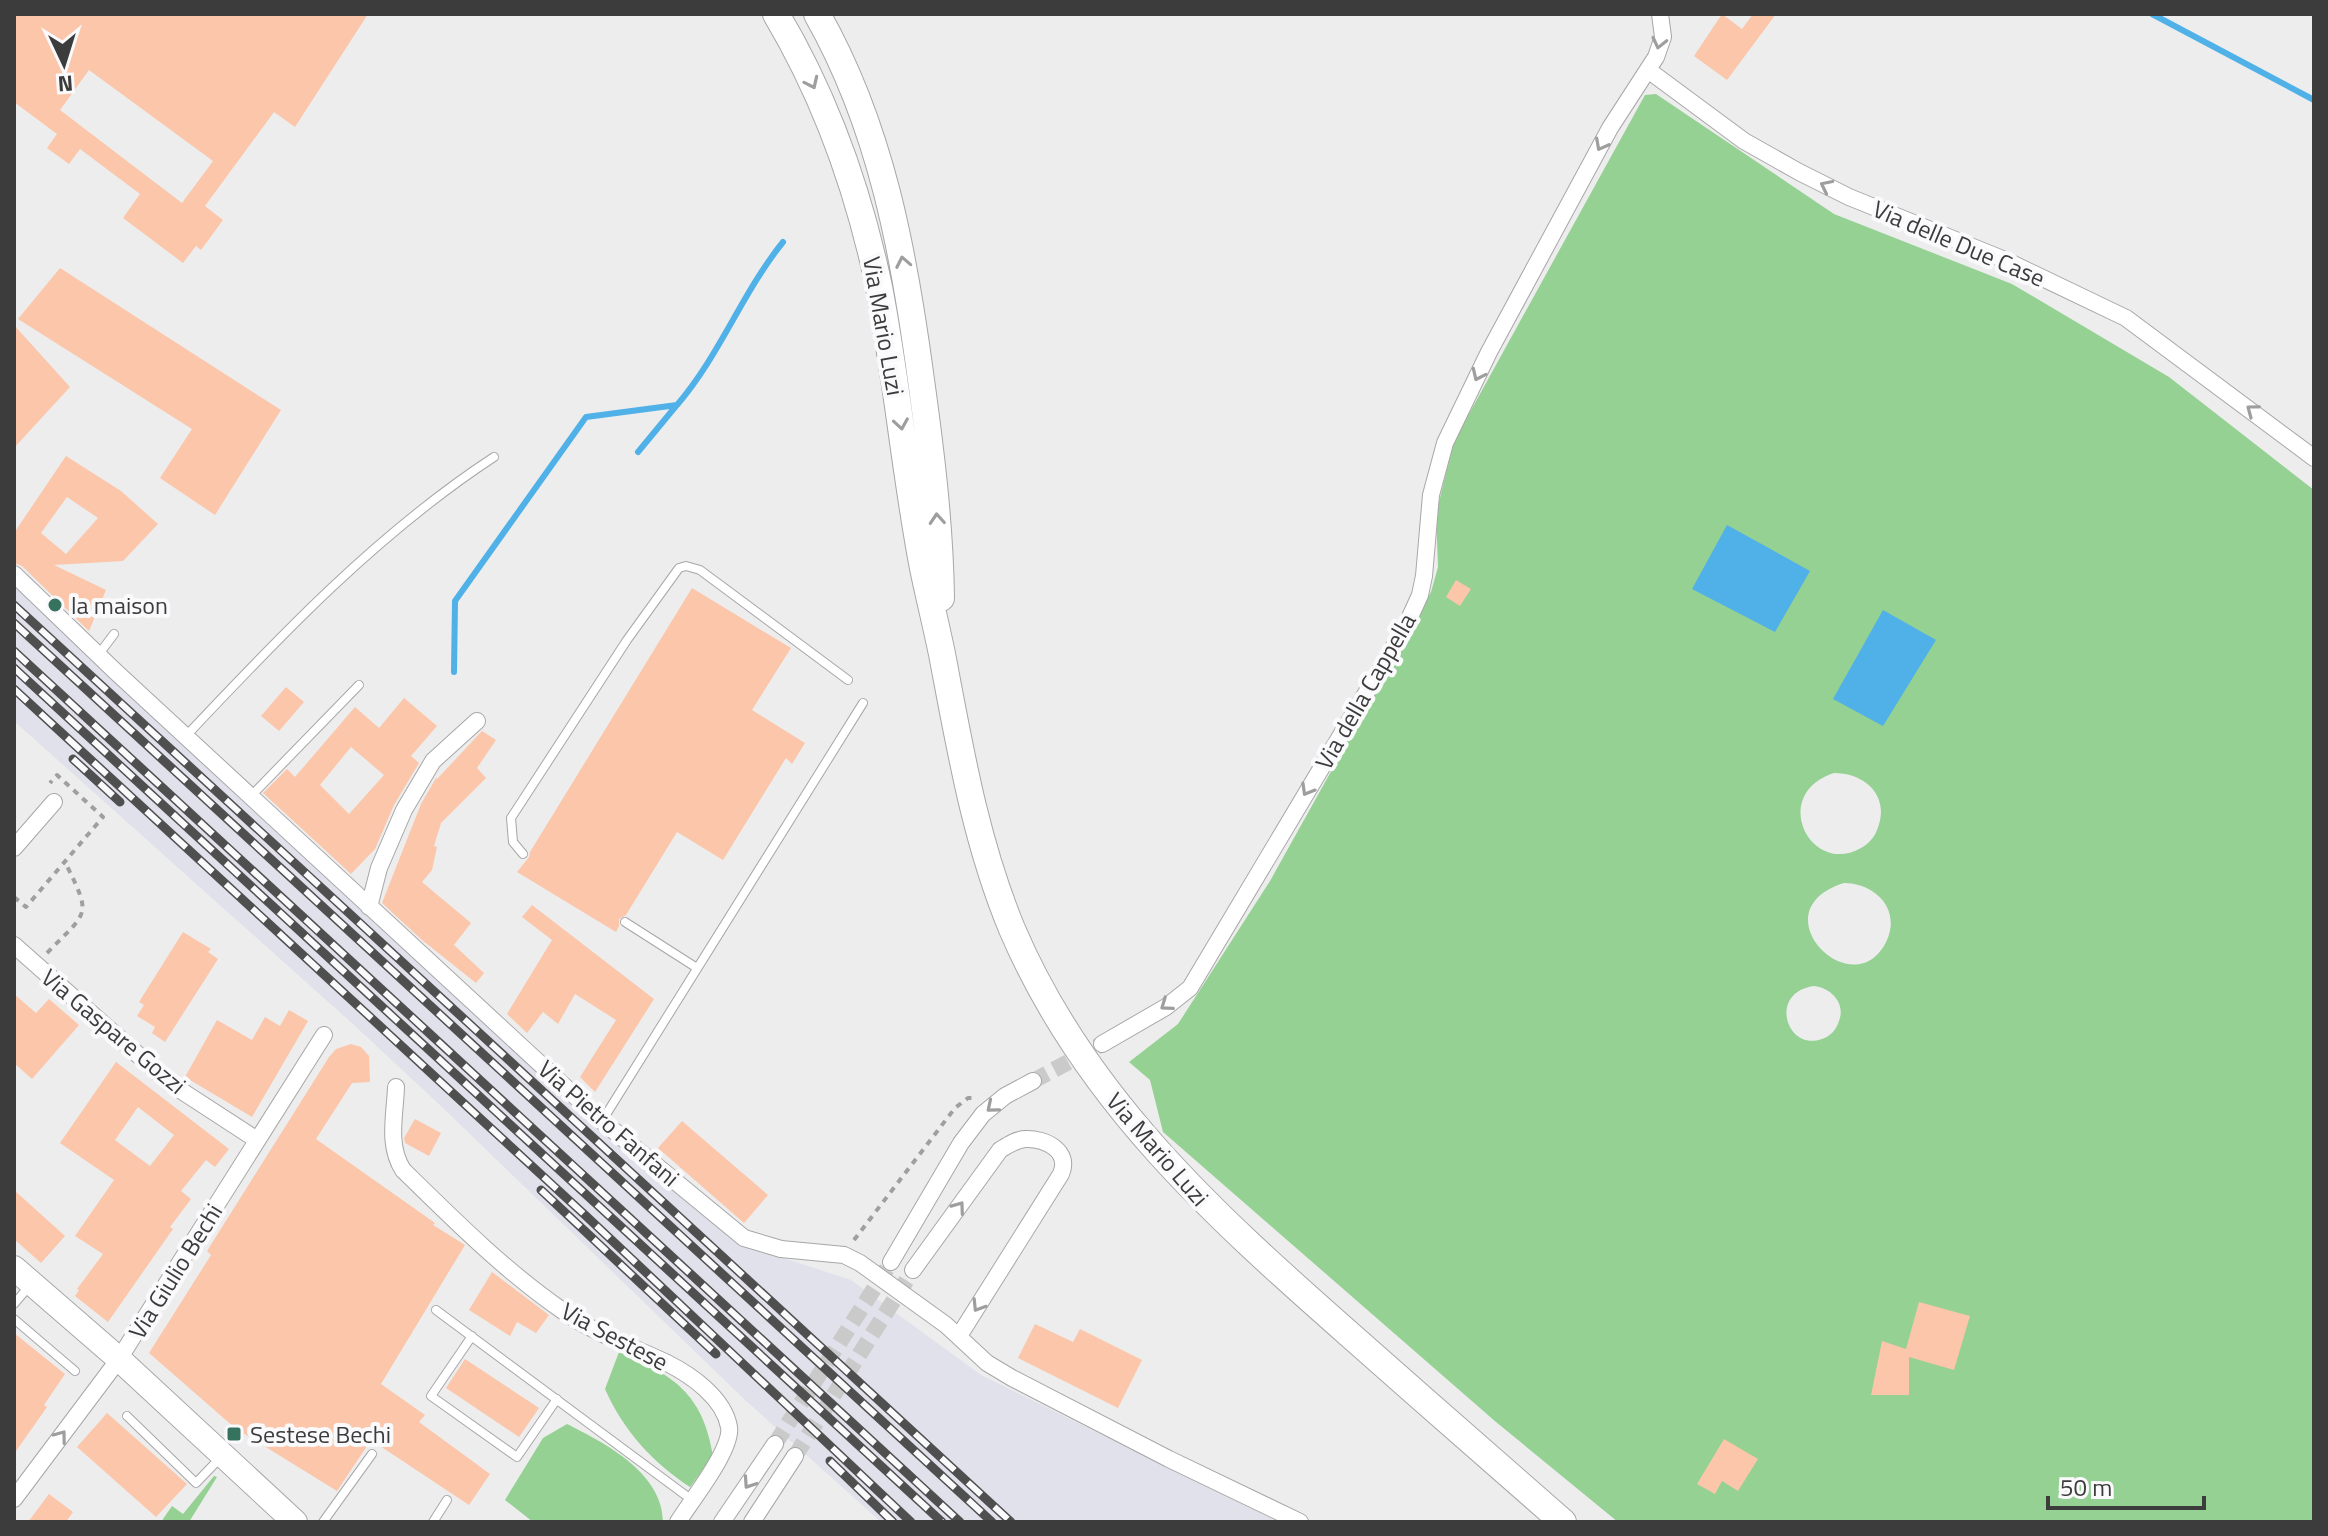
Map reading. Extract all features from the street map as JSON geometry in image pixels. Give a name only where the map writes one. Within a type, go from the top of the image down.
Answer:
[{"type":"main road","name":"Via Mario Luzi","points":[[776,14],[793,42],[821,103],[853,183],[879,289],[922,564],[967,791],[994,882],[1022,951],[1048,1003],[1104,1088],[1202,1201],[1287,1280],[1563,1522]]},
{"type":"main road","name":"Via Mario Luzi","points":[[817,14],[867,121],[896,224],[910,297],[936,504],[941,568],[942,653]]},
{"type":"main road","points":[[23,1276],[119,1359],[295,1522]]},
{"type":"street","points":[[1648,70],[1661,46],[1660,14]]},
{"type":"street","name":"Via delle Due Case","points":[[1648,70],[1744,141],[1799,172],[1849,197],[2005,260],[2126,318],[2314,458]]},
{"type":"street","name":"Via della Cappella","points":[[1102,1044],[1166,1007],[1190,988],[1405,628],[1420,595],[1431,495],[1445,443],[1489,352],[1610,128],[1648,70]]},
{"type":"street","name":"Via Pietro Fanfani","points":[[14,574],[602,1121],[744,1238],[781,1249],[844,1255],[860,1263],[959,1336],[987,1363],[1012,1378],[1300,1522]]},
{"type":"street","points":[[369,907],[379,868],[404,810],[433,761],[477,721]]},
{"type":"street","points":[[14,848],[54,802]]},
{"type":"street","name":"Via Gaspare Gozzi","points":[[14,945],[171,1084],[257,1140]]},
{"type":"street","name":"Via Giulio Bechi","points":[[14,1499],[119,1359],[324,1035]]},
{"type":"street","points":[[891,1262],[961,1143],[983,1114],[1005,1096],[1033,1081]]},
{"type":"street","name":"Via Sestese","points":[[396,1087],[393,1140],[395,1157],[403,1170],[509,1269],[546,1299],[566,1313],[681,1371],[699,1384],[724,1414],[729,1425],[726,1446],[678,1522]]},
{"type":"street","points":[[913,1270],[1000,1150],[1022,1139],[1034,1139],[1045,1142],[1061,1153],[1064,1161],[1061,1174],[959,1336]]},
{"type":"street","points":[[722,1522],[775,1444]]},
{"type":"street","points":[[752,1522],[795,1456]]},
{"type":"lane","points":[[185,736],[281,634],[334,585],[453,484],[494,457]]},
{"type":"lane","points":[[523,854],[513,842],[511,818],[627,640],[679,568],[686,566],[700,570],[848,680]]},
{"type":"lane","points":[[99,654],[114,634]]},
{"type":"lane","points":[[250,796],[359,685]]},
{"type":"lane","points":[[602,1121],[863,703]]},
{"type":"lane","points":[[625,922],[697,968]]},
{"type":"lane","points":[[14,1304],[23,1276]]},
{"type":"lane","points":[[436,1310],[692,1500]]},
{"type":"lane","points":[[14,1319],[75,1371]]},
{"type":"lane","points":[[472,1336],[431,1396],[517,1457],[557,1399]]},
{"type":"lane","points":[[127,1416],[196,1483],[222,1455]]},
{"type":"lane","points":[[323,1522],[372,1454]]},
{"type":"lane","points":[[433,1522],[447,1500]]},
{"type":"path","points":[[14,897],[26,907],[103,817],[57,775],[49,785]]},
{"type":"path","points":[[46,954],[82,917],[84,900],[65,862]]},
{"type":"path","points":[[844,1255],[955,1108],[968,1098],[973,1099]]},
{"type":"shaded area","points":[[14,576],[744,1245],[851,1280],[981,1375],[1278,1522],[881,1522],[744,1399],[354,1025],[14,721]]},
{"type":"green space","points":[[1656,94],[1834,214],[2012,284],[2169,377],[2314,490],[2314,1522],[1618,1522],[1496,1422],[1163,1132],[1150,1080],[1129,1062],[1178,1024],[1270,881],[1431,592],[1438,567],[1436,514],[1454,441],[1645,95]],"holes":[[[1834,773],[1865,782],[1873,789],[1881,807],[1877,830],[1868,843],[1843,854],[1826,851],[1813,843],[1804,829],[1801,814],[1804,798],[1814,783]],[[1844,883],[1865,887],[1882,900],[1890,918],[1890,928],[1887,940],[1872,959],[1854,965],[1836,960],[1820,948],[1810,932],[1809,914],[1819,896]],[[1820,987],[1836,998],[1841,1014],[1835,1030],[1828,1036],[1809,1041],[1792,1030],[1787,1020],[1787,1009],[1791,999],[1800,991]]]},
{"type":"green space","points":[[619,1352],[655,1369],[683,1389],[702,1417],[713,1456],[690,1487],[640,1444],[612,1404],[605,1389]]},
{"type":"green space","points":[[567,1424],[614,1450],[643,1474],[660,1504],[663,1522],[533,1522],[505,1500],[543,1438]]},
{"type":"green space","points":[[214,1476],[217,1477],[189,1522],[161,1522],[172,1506],[183,1514]]},
{"type":"water","points":[[1727,525],[1810,571],[1775,632],[1692,589]]},
{"type":"water","points":[[1883,610],[1936,640],[1883,726],[1833,699]]},
{"type":"building","points":[[14,14],[368,14],[295,127],[274,112],[205,206],[223,220],[201,250],[196,246],[183,263],[123,218],[140,194],[80,149],[69,164],[47,148],[57,134],[14,102]],"holes":[[[89,70],[213,161],[182,203],[60,110]]]},
{"type":"building","points":[[1722,14],[1742,29],[1753,14],[1776,14],[1727,80],[1694,56]]},
{"type":"building","points":[[60,268],[281,410],[215,515],[160,478],[192,429],[18,319]]},
{"type":"building","points":[[14,325],[70,387],[14,448]]},
{"type":"building","points":[[66,456],[121,491],[158,524],[123,561],[54,565],[106,590],[89,631],[22,566],[14,563],[14,533]],"holes":[[[67,497],[98,518],[66,554],[41,533]]]},
{"type":"building","points":[[1456,580],[1471,589],[1460,606],[1446,597]]},
{"type":"building","points":[[692,588],[791,648],[752,710],[805,743],[792,764],[786,758],[723,860],[677,832],[626,915],[619,919],[616,932],[517,872]]},
{"type":"building","points":[[286,687],[304,702],[279,731],[261,716]]},
{"type":"building","points":[[404,698],[437,726],[411,756],[419,763],[394,805],[375,849],[351,874],[263,793],[287,769],[295,777],[355,707],[379,728]],"holes":[[[351,747],[384,775],[349,814],[320,785]]]},
{"type":"building","points":[[482,731],[496,740],[477,768],[486,778],[441,823],[434,846],[437,847],[432,870],[422,882],[471,923],[454,945],[484,973],[476,983],[382,903],[421,804],[436,778]]},
{"type":"building","points":[[532,905],[654,999],[595,1092],[580,1077],[616,1020],[575,994],[558,1024],[543,1012],[527,1033],[507,1014],[552,940],[522,917]]},
{"type":"building","points":[[183,932],[211,949],[208,952],[218,959],[165,1042],[152,1033],[155,1027],[137,1016],[144,1005],[139,1002]]},
{"type":"building","points":[[14,994],[36,1013],[49,999],[79,1025],[32,1079],[14,1063]]},
{"type":"building","points":[[289,1010],[308,1021],[252,1117],[185,1077],[217,1020],[252,1040],[265,1017],[280,1026]]},
{"type":"building","points":[[351,1044],[361,1047],[369,1056],[370,1082],[352,1083],[316,1139],[465,1245],[381,1384],[425,1415],[419,1422],[490,1474],[469,1505],[371,1440],[337,1491],[235,1428],[149,1353],[211,1255],[207,1251],[329,1057],[336,1049]]},
{"type":"building","points":[[116,1062],[229,1149],[215,1167],[206,1160],[181,1191],[191,1199],[108,1322],[75,1296],[103,1254],[75,1236],[114,1180],[60,1143]],"holes":[[[138,1107],[174,1135],[150,1166],[115,1140]]]},
{"type":"building","points":[[415,1119],[441,1133],[429,1156],[405,1143],[404,1138]]},
{"type":"building","points":[[682,1121],[768,1195],[744,1223],[658,1148]]},
{"type":"building","points":[[14,1190],[65,1236],[41,1263],[14,1239]]},
{"type":"building","points":[[492,1272],[549,1315],[536,1333],[517,1322],[510,1336],[469,1310]]},
{"type":"building","points":[[1919,1302],[1970,1316],[1954,1370],[1909,1357],[1909,1395],[1871,1395],[1882,1341],[1906,1349]]},
{"type":"building","points":[[1035,1324],[1073,1342],[1080,1329],[1142,1360],[1118,1408],[1018,1358]]},
{"type":"building","points":[[14,1333],[65,1374],[44,1405],[47,1407],[14,1454]]},
{"type":"building","points":[[465,1359],[539,1408],[519,1437],[446,1388]]},
{"type":"building","points":[[107,1413],[187,1484],[156,1517],[77,1447]]},
{"type":"building","points":[[1724,1439],[1758,1459],[1738,1491],[1722,1481],[1715,1494],[1697,1484]]},
{"type":"building","points":[[49,1494],[73,1512],[66,1522],[28,1522]]},
{"type":"waterway","points":[[2152,14],[2314,100]]},
{"type":"waterway","points":[[454,672],[455,601],[586,417],[677,405],[706,366],[755,282],[783,242]]},
{"type":"waterway","points":[[638,452],[676,406]]},
{"type":"tunnel","points":[[1033,1081],[1102,1044]]},
{"type":"tunnel","points":[[775,1444],[891,1262]]},
{"type":"tunnel","points":[[795,1456],[913,1270]]},
{"type":"railway","points":[[14,605],[1011,1522]]},
{"type":"railway","points":[[14,623],[992,1522]]},
{"type":"railway","points":[[14,651],[960,1522]]},
{"type":"railway","points":[[14,668],[942,1522]]},
{"type":"railway","points":[[14,689],[585,1215],[911,1522]]},
{"type":"railway","points":[[73,759],[120,802]]},
{"type":"railway","points":[[541,1190],[716,1354]]},
{"type":"railway","points":[[830,1461],[893,1522]]},
{"type":"place","name":"la maison","points":[[55,605]]},
{"type":"place","name":"Sestese Bechi","points":[[234,1434]]}]
